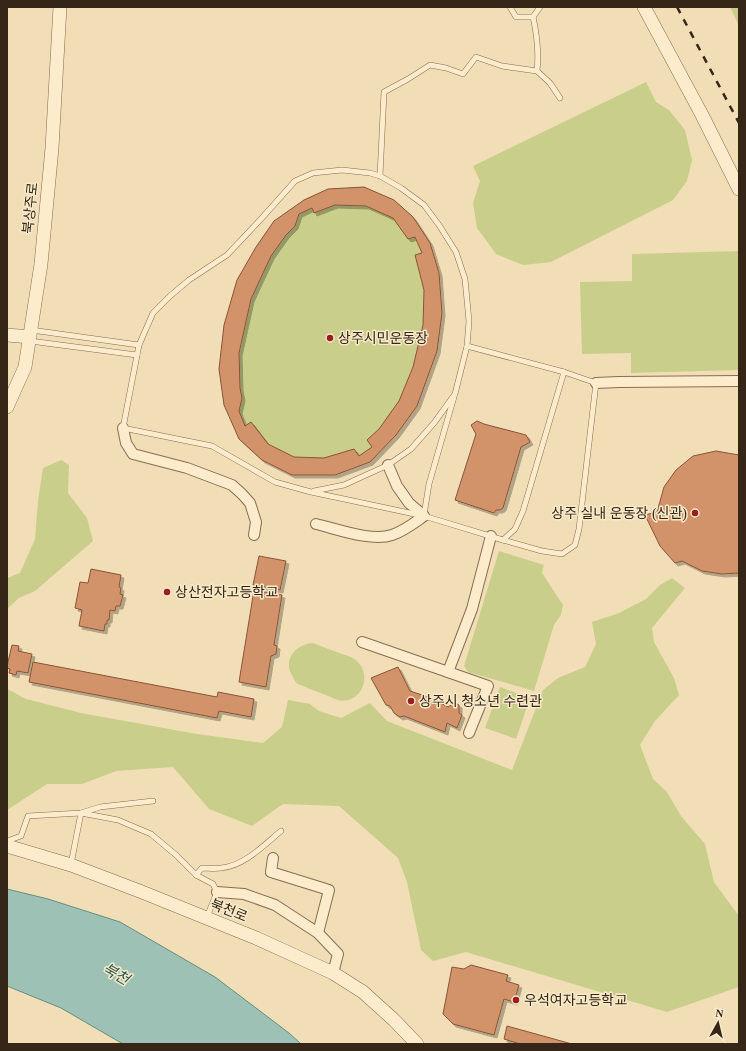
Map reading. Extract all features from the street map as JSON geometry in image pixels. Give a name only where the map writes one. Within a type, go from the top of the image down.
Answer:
[{"type":"street","name":"북상주로","points":[[7,407],[25,367],[41,264],[52,148],[60,7]]},
{"type":"street","points":[[644,7],[702,115],[739,189]]},
{"type":"street","points":[[7,335],[30,336]]},
{"type":"street","points":[[596,383],[739,381]]},
{"type":"street","points":[[123,428],[126,443],[134,454],[187,468],[232,486],[242,494],[250,503],[256,522],[254,535]]},
{"type":"street","points":[[316,524],[365,536],[382,537],[402,531],[424,516],[409,503],[397,486],[388,465]]},
{"type":"street","points":[[448,672],[472,609],[491,536]]},
{"type":"street","points":[[362,642],[488,686],[469,733]]},
{"type":"street","name":"북천로","points":[[7,846],[71,865],[256,938],[333,973],[363,992],[394,1020],[417,1044]]},
{"type":"street","points":[[273,858],[271,872],[329,890],[318,933]]},
{"type":"street","points":[[217,892],[244,894],[275,905],[318,933],[338,954],[333,973]]},
{"type":"lane","points":[[510,7],[516,17],[533,17]]},
{"type":"lane","points":[[537,71],[538,57],[533,17],[540,7]]},
{"type":"lane","points":[[380,176],[384,92],[430,65],[446,68],[463,74],[476,57],[502,66],[537,71],[550,83],[560,98]]},
{"type":"lane","points":[[424,516],[429,484],[467,346],[469,321],[465,279],[456,252],[424,205],[401,188],[370,172],[342,170],[313,174],[295,181],[227,255],[189,280],[153,313],[139,345],[123,428],[212,446],[275,482],[310,492],[424,516],[542,551],[562,554],[575,545],[579,529],[596,383],[564,372],[467,346]]},
{"type":"lane","points":[[30,336],[139,345]]},
{"type":"lane","points":[[30,336],[137,355]]},
{"type":"lane","points":[[503,540],[515,529],[522,511],[564,372]]},
{"type":"lane","points":[[310,492],[344,485],[388,465],[411,449],[434,423],[455,394]]},
{"type":"lane","points":[[81,813],[100,807],[154,801]]},
{"type":"lane","points":[[71,865],[81,813]]},
{"type":"lane","points":[[7,841],[21,836],[28,816],[81,813],[118,820],[151,834],[176,855],[196,875],[213,884],[217,892],[207,918]]},
{"type":"lane","points":[[196,875],[202,868],[222,868],[240,863],[281,831]]},
{"type":"green space","points":[[730,7],[739,7],[739,26]]},
{"type":"green space","points":[[646,82],[656,102],[669,110],[685,130],[692,160],[687,181],[673,200],[551,262],[523,265],[496,254],[477,228],[473,203],[480,181],[473,166]]},
{"type":"green space","name":"상주시민운동장","points":[[364,187],[394,200],[413,217],[430,243],[442,313],[437,351],[417,406],[396,435],[370,462],[335,475],[292,475],[224,405],[219,369],[224,325],[237,280],[256,247],[274,221],[304,200],[328,189]]},
{"type":"green space","points":[[739,251],[739,370],[631,373],[631,353],[582,354],[580,282],[632,281],[632,254]]},
{"type":"green space","points":[[61,460],[69,465],[68,493],[87,518],[93,541],[35,591],[19,598],[7,609],[7,578],[20,573],[35,539],[38,501],[43,468]]},
{"type":"green space","points":[[499,551],[544,565],[542,573],[563,605],[561,615],[554,625],[534,691],[468,672],[464,666]]},
{"type":"green space","points":[[672,578],[685,588],[652,628],[654,642],[674,678],[679,695],[655,721],[640,745],[653,779],[667,792],[681,816],[705,844],[714,882],[739,916],[739,987],[667,1012],[466,952],[433,961],[421,950],[407,882],[398,858],[339,806],[283,804],[252,826],[209,809],[173,767],[116,771],[82,784],[47,784],[7,810],[7,689],[26,699],[81,713],[197,734],[263,743],[282,727],[288,700],[310,704],[319,711],[341,718],[370,703],[387,721],[512,770],[543,690],[558,678],[585,667],[596,644],[592,622],[619,613],[646,599],[660,585]]},
{"type":"green space","points":[[313,643],[353,658],[360,664],[364,672],[364,680],[362,688],[352,699],[344,701],[335,699],[297,684],[290,671],[290,659],[292,654],[301,646]]},
{"type":"green space","points":[[500,687],[530,698],[516,739],[485,728]]},
{"type":"water","name":"북천","points":[[7,889],[48,899],[120,922],[215,977],[289,1033],[301,1044],[123,1044],[61,1008],[7,986]]},
{"type":"building","points":[[364,187],[394,200],[413,217],[430,243],[439,273],[442,313],[437,351],[417,406],[396,435],[370,462],[335,475],[292,475],[262,460],[239,439],[224,405],[219,369],[224,325],[237,280],[256,247],[274,221],[304,200],[328,189]],"holes":[[[335,205],[366,206],[393,218],[408,239],[415,237],[422,253],[415,255],[424,290],[423,325],[413,367],[399,401],[379,429],[367,440],[372,447],[359,456],[354,449],[324,458],[294,457],[268,444],[251,422],[245,426],[239,411],[242,398],[240,388],[239,353],[251,299],[271,256],[286,235],[295,226],[299,214],[312,208],[314,213]]]},
{"type":"building","points":[[477,421],[526,435],[530,442],[521,447],[503,508],[496,510],[494,513],[455,500],[476,434],[471,425]]},
{"type":"building","name":"상주 실내 운동장 (신관)","points":[[716,451],[739,455],[739,573],[722,574],[702,571],[682,561],[675,563],[660,546],[645,515],[657,512],[664,487],[676,470],[693,456]]},
{"type":"building","points":[[259,556],[286,561],[280,590],[253,585]]},
{"type":"building","points":[[91,569],[121,575],[119,587],[121,588],[120,594],[123,595],[120,606],[116,606],[115,611],[110,610],[109,620],[107,620],[107,624],[105,624],[104,631],[79,626],[82,610],[75,608],[80,582],[88,583]]},
{"type":"building","points":[[254,590],[282,595],[274,645],[277,646],[276,654],[271,656],[266,687],[239,682]]},
{"type":"building","points":[[12,645],[19,646],[18,651],[32,654],[28,673],[17,671],[16,675],[9,673],[10,669],[7,668],[7,666]]},
{"type":"building","points":[[33,662],[217,697],[218,692],[254,699],[251,717],[219,711],[217,718],[29,682]]},
{"type":"building","name":"상주시 청소년 수련관","points":[[398,667],[410,691],[434,699],[448,707],[455,703],[459,705],[459,713],[462,715],[457,728],[447,723],[445,732],[404,716],[400,717],[394,713],[390,706],[386,705],[371,678]]},
{"type":"building","points":[[471,965],[508,975],[506,981],[519,985],[514,1002],[504,999],[494,1035],[453,1024],[443,1014],[452,967],[464,969]]},
{"type":"building","points":[[507,1026],[572,1044],[520,1044],[504,1039]]},
{"type":"railway","points":[[677,7],[739,123]]},
{"type":"place","name":"상주시민운동장","points":[[330,338]]},
{"type":"place","name":"상주 실내 운동장 (신관)","points":[[695,513]]},
{"type":"place","name":"상산전자고등학교","points":[[167,592]]},
{"type":"place","name":"상주시 청소년 수련관","points":[[411,701]]},
{"type":"place","name":"우석여자고등학교","points":[[516,1000]]}]
